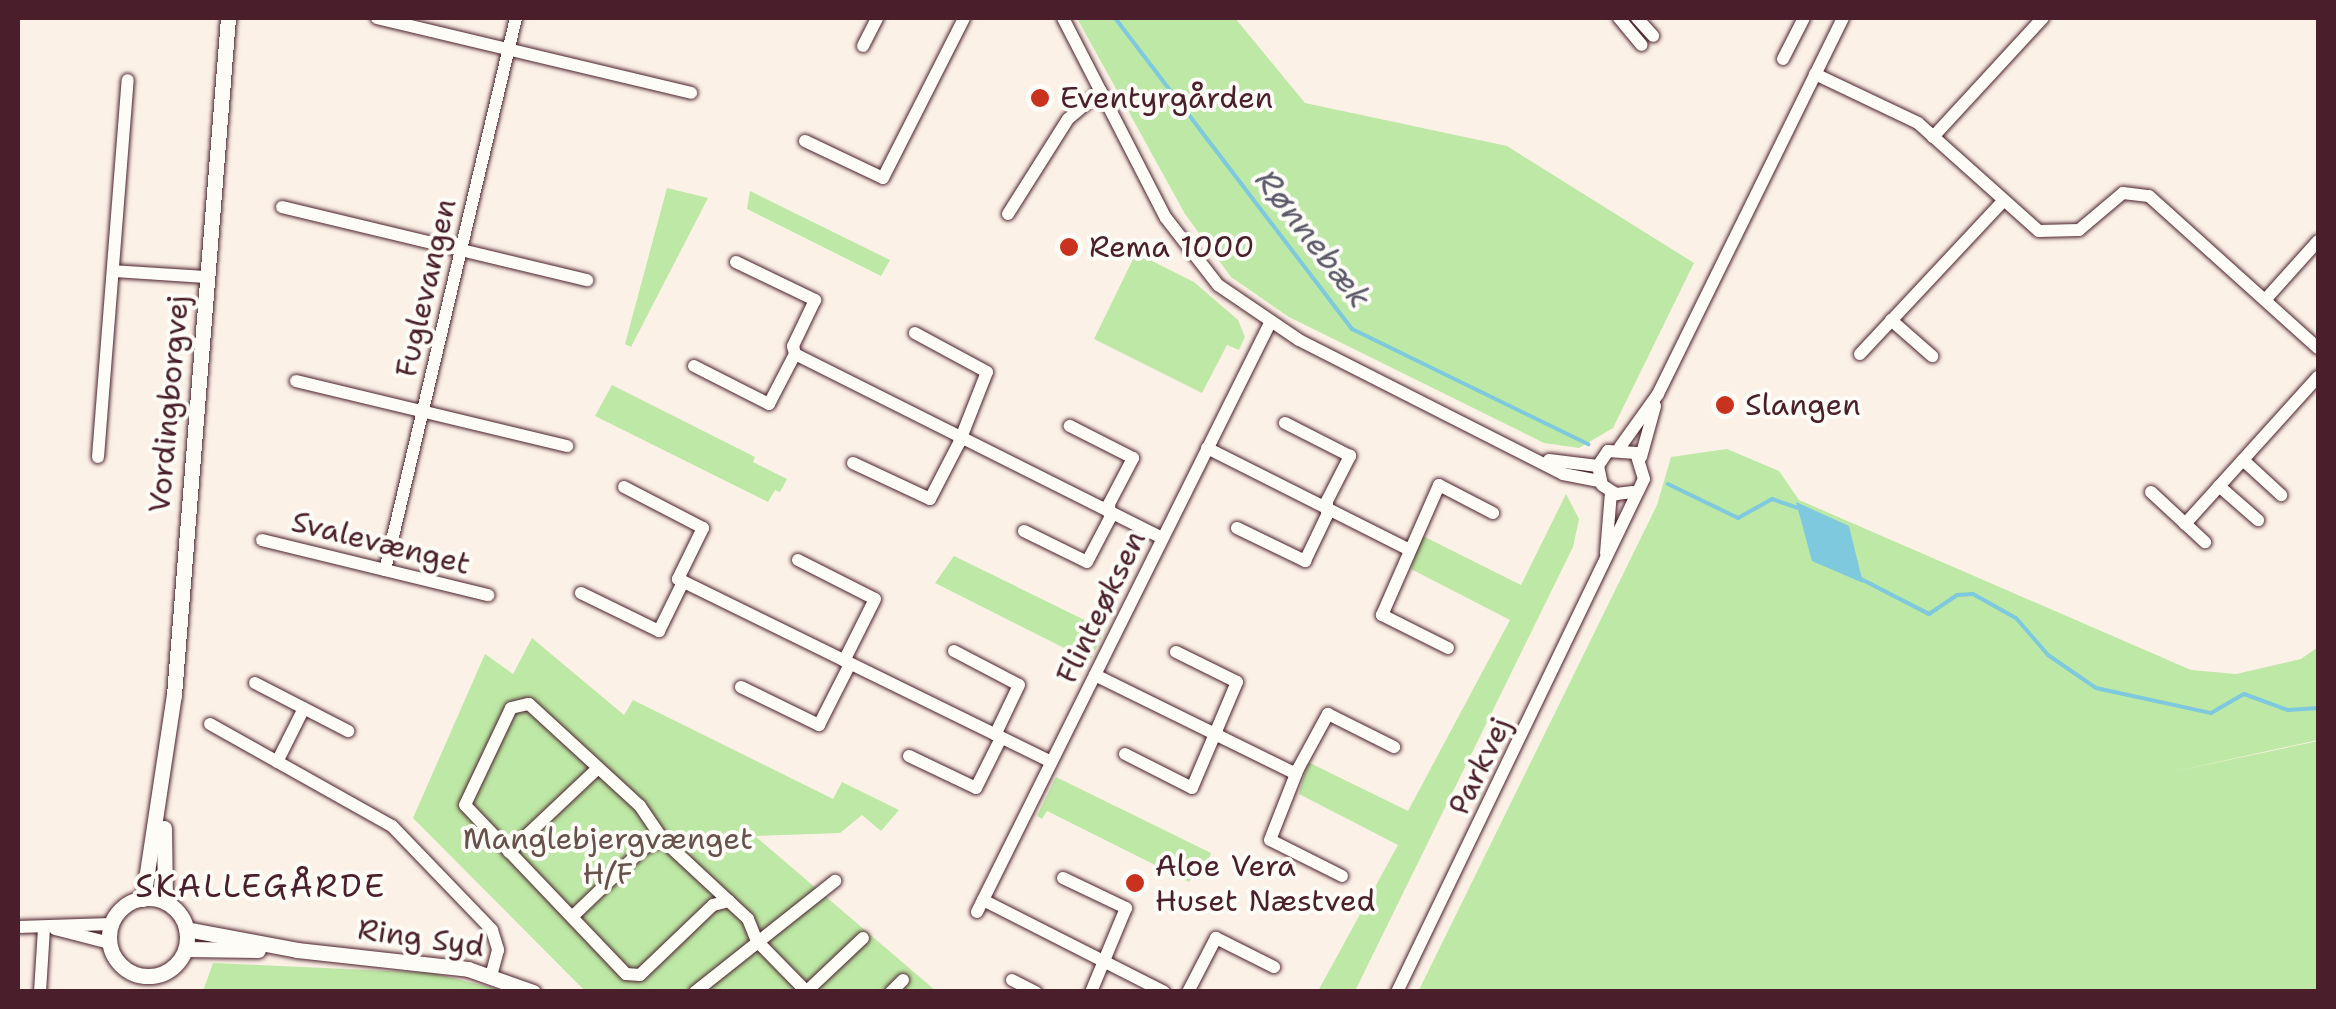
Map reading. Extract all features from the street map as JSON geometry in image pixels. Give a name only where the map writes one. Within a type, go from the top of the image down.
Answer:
[{"type":"main road","name":"Vordingborgvej","points":[[165,902],[163,794],[228,18]]},
{"type":"main road","name":"Vordingborgvej","points":[[143,898],[163,794]]},
{"type":"main road","points":[[143,898],[165,902],[186,929],[186,949],[159,983],[138,983],[121,966],[110,944],[111,924],[124,907],[143,898]]},
{"type":"main road","name":"Ring Syd","points":[[186,929],[298,950],[492,976],[533,992]]},
{"type":"main road","name":"Ring Syd","points":[[186,949],[298,950]]},
{"type":"street","points":[[377,18],[692,93]]},
{"type":"street","name":"Fuglevangen","points":[[385,570],[516,18]]},
{"type":"street","points":[[863,46],[877,18]]},
{"type":"street","points":[[805,141],[883,178],[964,18]]},
{"type":"street","points":[[1063,18],[1192,254],[1218,285],[1270,323],[1563,474],[1633,492],[1644,479],[1641,457],[1658,394]]},
{"type":"street","points":[[1619,18],[1647,41],[1637,18]]},
{"type":"street","points":[[1783,59],[1804,18]]},
{"type":"street","points":[[1537,458],[1598,466],[1620,448],[1658,394],[1843,18]]},
{"type":"street","points":[[1934,137],[2043,18]]},
{"type":"street","points":[[1815,74],[1934,137],[2023,222],[2053,235],[2080,230],[2123,193],[2148,196],[2318,348]]},
{"type":"street","points":[[98,457],[128,80]]},
{"type":"street","points":[[1008,214],[1068,119],[1102,91]]},
{"type":"street","points":[[1860,354],[2002,202]]},
{"type":"street","points":[[282,207],[588,280]]},
{"type":"street","points":[[2265,300],[2318,242]]},
{"type":"street","points":[[736,262],[816,300],[792,346],[795,354],[1163,538]]},
{"type":"street","points":[[113,271],[207,277]]},
{"type":"street","points":[[1891,320],[1932,356]]},
{"type":"street","name":"Flinteøksen","points":[[1103,960],[980,906],[1270,323]]},
{"type":"street","points":[[853,462],[930,499],[987,372],[914,333]]},
{"type":"street","points":[[694,366],[769,404],[795,354]]},
{"type":"street","points":[[2185,524],[2318,377]]},
{"type":"street","points":[[296,381],[567,446]]},
{"type":"street","points":[[1237,528],[1305,562],[1350,456],[1284,423]]},
{"type":"street","points":[[1024,532],[1087,562],[1132,458],[1070,426]]},
{"type":"street","points":[[1208,448],[1408,549]]},
{"type":"street","points":[[1620,448],[1641,457]]},
{"type":"street","points":[[2243,460],[2281,495]]},
{"type":"street","points":[[1598,466],[1606,487]]},
{"type":"street","points":[[1448,648],[1382,615],[1439,485],[1494,513]]},
{"type":"street","points":[[2220,486],[2258,520]]},
{"type":"street","points":[[624,487],[703,528],[678,579],[1051,762]]},
{"type":"street","name":"Parkvej","points":[[1606,487],[1606,561]]},
{"type":"street","name":"Parkvej","points":[[1397,992],[1606,561],[1633,492]]},
{"type":"street","points":[[2151,492],[2205,542]]},
{"type":"street","name":"Svalevænget","points":[[262,540],[488,595]]},
{"type":"street","points":[[741,687],[819,726],[875,599],[798,560]]},
{"type":"street","points":[[581,593],[659,631],[683,582]]},
{"type":"street","points":[[909,756],[976,788],[1019,685],[954,651]]},
{"type":"street","points":[[1125,754],[1192,788],[1237,682],[1176,652]]},
{"type":"street","points":[[1096,675],[1296,774]]},
{"type":"street","points":[[255,683],[348,731]]},
{"type":"street","points":[[729,901],[713,905],[632,977],[466,805],[511,708],[529,704],[640,806],[663,840],[729,901],[748,919],[756,941],[807,991],[862,938]]},
{"type":"street","points":[[277,762],[304,708]]},
{"type":"street","points":[[1342,876],[1270,840],[1296,774],[1328,714],[1394,747]]},
{"type":"street","points":[[210,724],[392,826],[492,930],[498,950],[492,976]]},
{"type":"street","points":[[509,852],[598,768]]},
{"type":"street","points":[[572,917],[644,848],[663,840]]},
{"type":"street","points":[[1063,878],[1126,908],[1091,992]]},
{"type":"street","points":[[695,992],[835,881]]},
{"type":"street","points":[[18,927],[111,924]]},
{"type":"street","points":[[50,928],[110,944]]},
{"type":"street","points":[[40,992],[50,928]]},
{"type":"street","points":[[1188,992],[1216,938],[1274,967]]},
{"type":"street","points":[[1103,960],[1164,992]]},
{"type":"street","points":[[891,992],[902,980]]},
{"type":"street","points":[[1012,980],[1036,992]]},
{"type":"green space","points":[[1077,18],[1235,18],[1305,103],[1507,146],[1694,263],[1613,428],[1579,448],[1544,443],[1289,317],[1231,277],[1185,214]]},
{"type":"green space","points":[[667,188],[708,198],[631,347],[625,344]]},
{"type":"green space","points":[[750,191],[890,260],[881,276],[747,209]]},
{"type":"green space","points":[[1136,253],[1194,282],[1238,320],[1245,337],[1239,350],[1227,345],[1202,393],[1094,339]]},
{"type":"green space","points":[[612,385],[755,457],[753,462],[787,479],[780,492],[775,490],[768,502],[595,416]]},
{"type":"green space","points":[[1727,449],[1779,471],[1799,500],[2191,670],[2236,674],[2301,659],[2318,647],[2318,740],[2163,774],[2318,741],[2318,991],[1418,992],[1657,505],[1671,457]]},
{"type":"green space","points":[[1566,494],[1579,519],[1573,547],[1355,991],[1318,991],[1398,845],[1299,794],[1308,762],[1408,811],[1510,620],[1411,569],[1421,535],[1521,585]]},
{"type":"green space","points":[[954,556],[1105,630],[1090,661],[935,583]]},
{"type":"green space","name":"Manglebjergvænget H/F","points":[[532,638],[624,715],[633,700],[833,799],[842,782],[899,810],[881,831],[862,815],[840,833],[755,836],[936,991],[585,991],[413,818],[485,654],[513,674]]},
{"type":"green space","points":[[1056,777],[1211,853],[1204,874],[1196,870],[1189,882],[1047,811],[1042,819],[1037,816]]},
{"type":"green space","points":[[213,963],[432,973],[506,991],[203,991]]},
{"type":"water","points":[[1796,502],[1849,526],[1863,583],[1812,561]]},
{"type":"waterway","name":"Rønnebæk","points":[[1115,18],[1352,329],[1588,444]]},
{"type":"waterway","name":"Rønnebæk","points":[[1668,484],[1738,518],[1772,499],[1801,509]]},
{"type":"waterway","name":"Rønnebæk","points":[[1859,578],[1929,614],[1957,595],[1973,594],[2016,618],[2048,655],[2096,688],[2211,713],[2244,694],[2288,710],[2318,708]]},
{"type":"place","name":"Eventyrgården","points":[[1040,98]]},
{"type":"place","name":"Rema 1000","points":[[1069,247]]},
{"type":"place","name":"Slangen","points":[[1725,405]]},
{"type":"place","name":"Aloe Vera Huset Næstved","points":[[1135,883]]},
{"type":"district","name":"SKALLEGÅRDE","points":[[261,886]]}]
